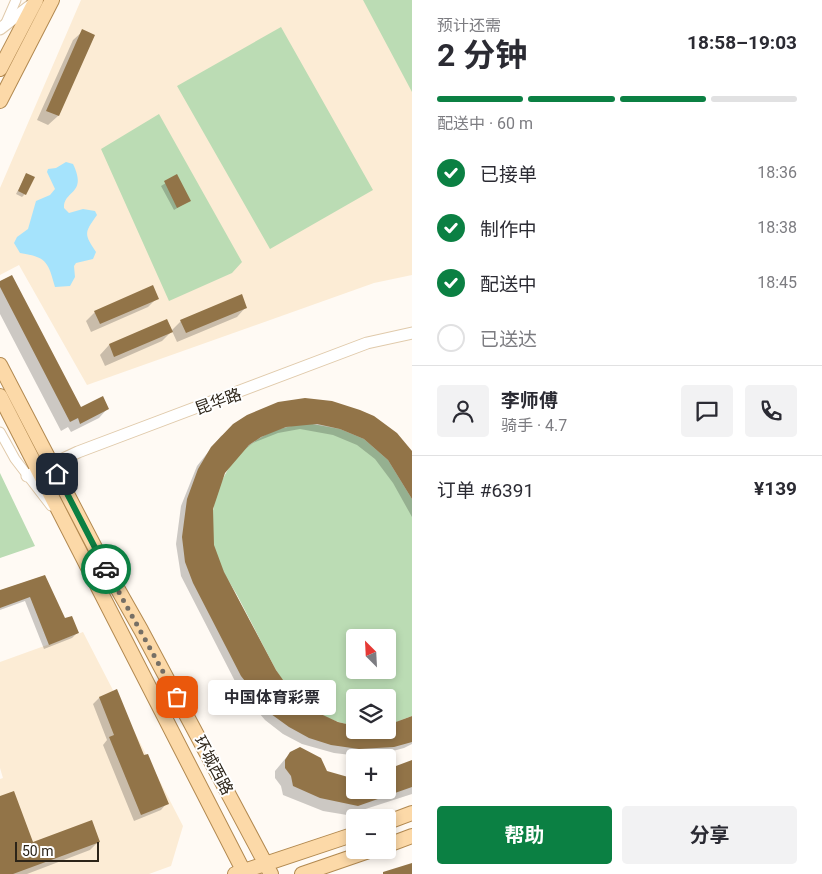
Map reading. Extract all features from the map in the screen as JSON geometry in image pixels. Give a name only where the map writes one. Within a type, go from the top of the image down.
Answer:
[{"type":"main road","points":[[0,69],[36,0]]},
{"type":"main road","points":[[0,101],[52,0]]},
{"type":"main road","name":"环城西路","points":[[0,366],[103,563],[146,638],[268,869]]},
{"type":"main road","name":"环城西路","points":[[0,396],[33,473],[66,524],[241,873]]},
{"type":"main road","points":[[396,819],[412,814]]},
{"type":"main road","points":[[396,841],[412,836]]},
{"type":"main road","points":[[241,873],[268,869],[346,838]]},
{"type":"main road","points":[[302,874],[346,859]]},
{"type":"street","points":[[2,28],[16,0]]},
{"type":"street","points":[[2,28],[36,0]]},
{"type":"street","name":"昆华路","points":[[33,473],[78,452],[367,343],[412,332]]},
{"type":"street","points":[[0,432],[15,459],[33,473]]},
{"type":"shaded area","points":[[81,0],[412,0],[412,275],[374,283],[87,385],[19,265],[0,275],[0,188]]},
{"type":"shaded area","points":[[83,632],[183,826],[171,866],[149,874],[0,874],[0,779],[3,778],[0,768],[0,662]]},
{"type":"green space","points":[[363,0],[412,0],[412,92]]},
{"type":"green space","points":[[281,27],[373,190],[270,249],[177,86]]},
{"type":"green space","points":[[159,114],[242,262],[232,273],[169,301],[101,149]]},
{"type":"green space","points":[[307,423],[340,429],[364,439],[388,460],[412,499],[412,716],[396,722],[396,689],[346,689],[346,724],[319,714],[309,707],[291,691],[276,670],[218,560],[214,547],[212,516],[220,485],[227,471],[247,447],[265,435]]},
{"type":"green space","points":[[0,473],[35,546],[0,558]]},
{"type":"water","points":[[66,162],[73,164],[78,181],[74,191],[67,198],[64,208],[69,213],[83,209],[95,211],[97,215],[87,233],[89,241],[96,252],[93,259],[76,263],[74,266],[75,277],[70,286],[55,287],[45,262],[35,256],[20,253],[14,243],[17,237],[28,229],[36,201],[50,195],[55,189],[47,172],[48,169],[56,168]]},
{"type":"building","points":[[82,29],[95,35],[59,116],[46,111]]},
{"type":"building","points":[[26,173],[35,177],[26,195],[18,191]]},
{"type":"building","points":[[177,174],[191,201],[177,208],[164,181]]},
{"type":"building","points":[[12,275],[81,407],[103,396],[109,409],[80,424],[78,418],[70,422],[0,287],[0,281]]},
{"type":"building","points":[[153,285],[159,299],[100,324],[94,311]]},
{"type":"building","points":[[242,294],[247,308],[186,333],[180,320]]},
{"type":"building","points":[[167,319],[173,332],[114,357],[109,344]]},
{"type":"building","points":[[305,398],[332,401],[374,416],[397,433],[412,451],[412,499],[388,460],[364,439],[340,429],[317,424],[286,427],[261,437],[249,445],[225,473],[213,509],[214,545],[224,572],[276,670],[293,694],[310,709],[346,724],[346,739],[396,739],[396,722],[412,716],[412,742],[394,747],[359,749],[331,745],[309,738],[271,714],[241,676],[193,583],[185,562],[182,537],[187,499],[198,469],[211,447],[233,424],[247,415],[278,402]]},
{"type":"building","points":[[45,575],[65,618],[72,616],[79,633],[49,645],[30,597],[0,608],[0,590]]},
{"type":"building","points":[[117,689],[144,755],[148,754],[169,804],[141,815],[109,737],[114,735],[99,697]]},
{"type":"building","points":[[300,747],[321,758],[327,771],[346,776],[346,799],[378,799],[358,806],[320,798],[293,786],[291,776],[285,768],[285,760],[290,752]]},
{"type":"building","points":[[412,760],[412,787],[396,793],[396,766]]},
{"type":"building","points":[[14,791],[33,842],[92,820],[100,842],[13,874],[0,874],[0,796]]},
{"type":"building","points":[[412,863],[412,874],[383,874],[383,872]]},
{"type":"way so far","points":[[106,569],[177,697]]},
{"type":"place","name":"中国体育彩票","points":[[177,697]]},
{"type":"route","points":[[57,474],[106,569]]}]
